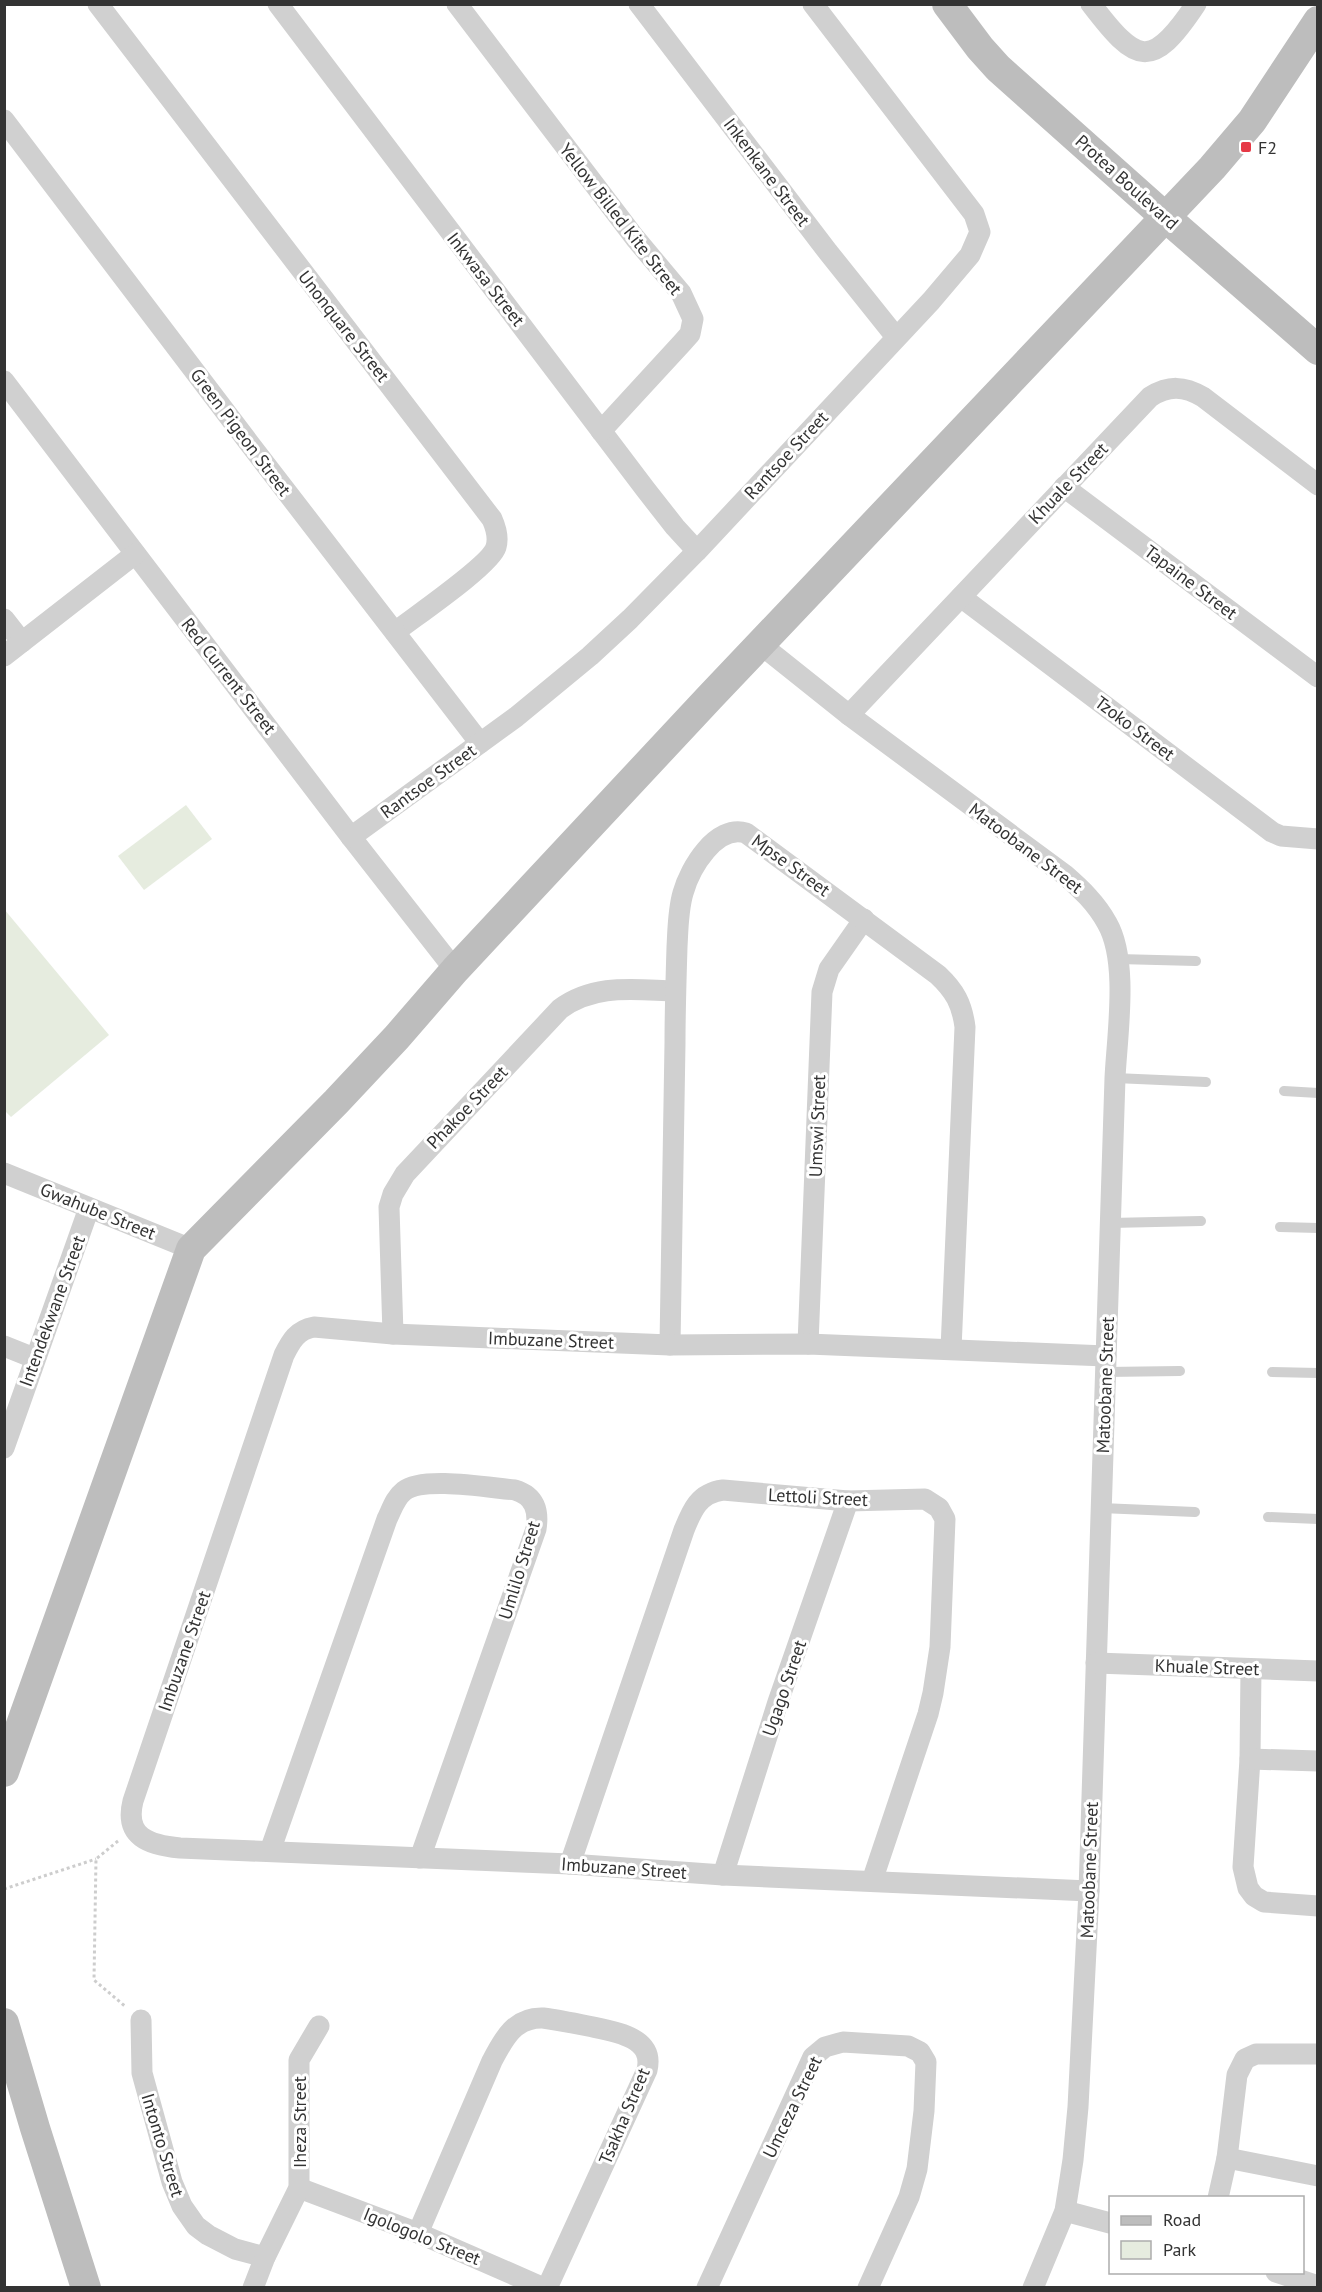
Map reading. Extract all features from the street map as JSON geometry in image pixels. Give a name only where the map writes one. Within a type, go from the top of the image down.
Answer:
[{"type":"street","name":"Unonquare Street","points":[[98,4],[492,519],[497,538],[494,553],[477,570],[395,632]]},
{"type":"street","name":"Inkwasa Street","points":[[278,4],[675,527],[697,550]]},
{"type":"street","name":"Yellow Billed Kite Street","points":[[457,4],[628,229],[681,293],[693,319],[690,334],[602,431]]},
{"type":"street","name":"Inkenkane Street","points":[[639,4],[828,252],[896,337]]},
{"type":"street","name":"Rantsoe Street","points":[[351,837],[524,710],[590,656],[697,550],[931,301],[970,255],[979,237],[979,226],[974,214],[813,4]]},
{"type":"street","name":"Protea Boulevard","points":[[947,4],[998,68],[1317,350]]},
{"type":"street","points":[[1091,4],[1125,45],[1145,53],[1157,49],[1172,37],[1196,4]]},
{"type":"street","points":[[4,1772],[191,1249],[336,1102],[397,1037],[455,969],[1238,140],[1317,21]]},
{"type":"street","name":"Green Pigeon Street","points":[[4,120],[480,743]]},
{"type":"street","name":"Red Current Street","points":[[4,381],[351,837],[455,969]]},
{"type":"street","name":"Khuale Street","points":[[849,715],[1150,397],[1167,388],[1192,391],[1203,397],[1317,484]]},
{"type":"street","name":"Tapaine Street","points":[[1064,487],[1317,677]]},
{"type":"street","points":[[4,656],[135,554]]},
{"type":"street","name":"Tzoko Street","points":[[961,597],[1272,832],[1288,837],[1317,839]]},
{"type":"street","points":[[4,619],[22,642]]},
{"type":"street","name":"Matoobane Street","points":[[760,644],[849,715],[1065,874],[1086,893],[1108,924],[1118,959],[1119,1007],[1089,1891],[1078,2107],[1065,2211],[1033,2288]]},
{"type":"street","name":"Mpse Street","points":[[670,1345],[675,991],[680,906],[694,868],[712,844],[732,831],[746,833],[938,975],[955,994],[963,1010],[965,1027],[951,1349]]},
{"type":"street","name":"Umswi Street","points":[[808,1344],[822,992],[829,969],[864,919]]},
{"type":"street","name":"Phakoe Street","points":[[393,1335],[389,1207],[393,1194],[405,1174],[560,1009],[571,1001],[595,991],[610,989],[675,991]]},
{"type":"street","name":"Gwahube Street","points":[[4,1173],[191,1249]]},
{"type":"street","name":"Intendekwane Street","points":[[4,1448],[88,1208]]},
{"type":"street","name":"Imbuzane Street","points":[[1089,1891],[723,1875],[570,1864],[161,1846],[150,1843],[133,1828],[130,1818],[133,1801],[290,1342],[303,1329],[314,1327],[393,1335],[670,1345],[808,1344],[951,1349],[1106,1364]]},
{"type":"street","points":[[4,1346],[34,1358]]},
{"type":"street","name":"Umlilo Street","points":[[270,1851],[396,1499],[405,1490],[425,1483],[515,1490],[527,1495],[534,1503],[537,1516],[536,1529],[420,1858]]},
{"type":"street","name":"Lettoli Street","points":[[570,1864],[684,1530],[697,1503],[714,1491],[723,1490],[848,1501],[925,1500],[939,1508],[945,1519],[940,1647],[928,1714],[872,1881]]},
{"type":"street","name":"Ugago Street","points":[[723,1875],[778,1702],[848,1501]]},
{"type":"street","name":"Khuale Street","points":[[1096,1663],[1317,1671]]},
{"type":"street","points":[[1251,1669],[1250,1759],[1243,1867],[1248,1888],[1254,1896],[1264,1902],[1317,1906]]},
{"type":"street","points":[[1250,1759],[1317,1761]]},
{"type":"street","name":"Tsakha Street","points":[[418,2233],[492,2061],[504,2039],[518,2024],[530,2018],[543,2018],[628,2036],[648,2055],[647,2070],[545,2288]]},
{"type":"street","name":"Intonto Street","points":[[141,2020],[142,2073],[172,2182],[182,2205],[196,2226],[207,2235],[235,2249],[265,2257]]},
{"type":"street","points":[[4,2023],[86,2288]]},
{"type":"street","name":"Iheza Street","points":[[299,2188],[299,2060],[319,2026]]},
{"type":"street","name":"Umceza Street","points":[[707,2288],[813,2057],[825,2047],[843,2042],[908,2046],[920,2052],[926,2062],[921,2152],[916,2176],[909,2197],[868,2288]]},
{"type":"street","points":[[1218,2196],[1227,2158],[1237,2075],[1245,2059],[1256,2054],[1317,2054]]},
{"type":"street","points":[[1227,2158],[1317,2176]]},
{"type":"street","points":[[253,2288],[265,2257],[299,2188]]},
{"type":"street","name":"Igologolo Street","points":[[299,2188],[418,2233],[545,2288]]},
{"type":"street","points":[[1065,2211],[1109,2223]]},
{"type":"street","points":[[1281,2274],[1317,2286]]},
{"type":"lane","points":[[1118,959],[1196,961]]},
{"type":"lane","points":[[1115,1078],[1206,1082]]},
{"type":"lane","points":[[1284,1092],[1317,1093]]},
{"type":"lane","points":[[1110,1223],[1201,1221]]},
{"type":"lane","points":[[1280,1227],[1317,1228]]},
{"type":"lane","points":[[1106,1364],[1179,1371]]},
{"type":"lane","points":[[1272,1372],[1317,1373]]},
{"type":"lane","points":[[1101,1508],[1195,1512]]},
{"type":"lane","points":[[1268,1517],[1317,1518]]},
{"type":"path","points":[[4,1889],[96,1859],[133,1828]]},
{"type":"path","points":[[96,1859],[94,1980],[141,2020]]},
{"type":"green space","points":[[186,805],[212,839],[144,890],[118,856]]},
{"type":"green space","points":[[4,909],[109,1035],[11,1117],[4,1110]]},
{"type":"place","name":"F2","points":[[1246,147]]}]
